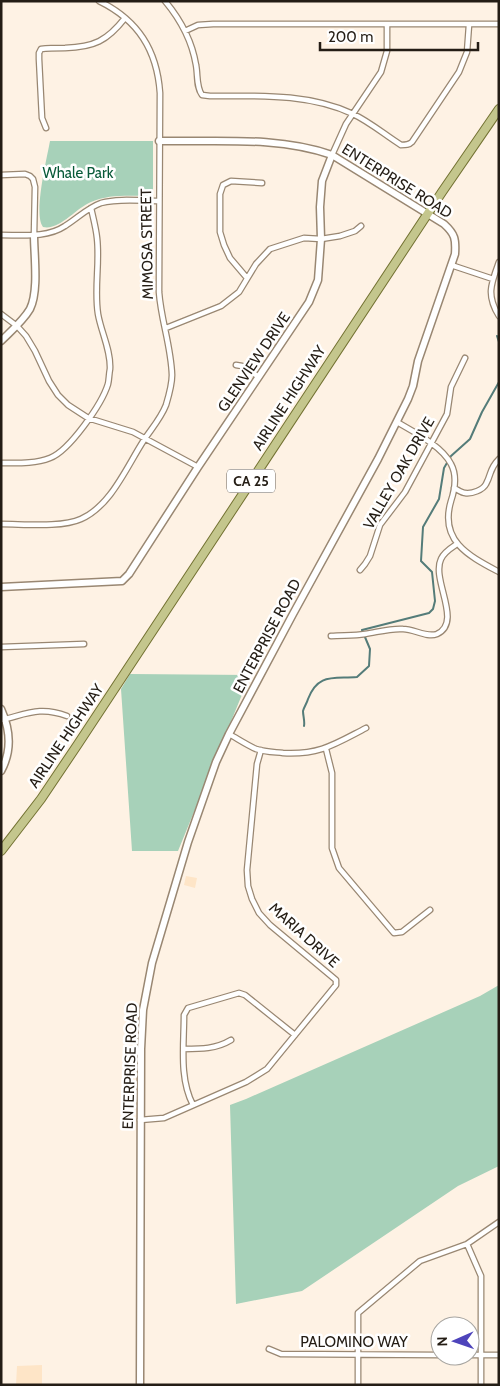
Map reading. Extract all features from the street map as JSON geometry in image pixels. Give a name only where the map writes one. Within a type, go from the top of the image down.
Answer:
[{"type":"main road","name":"AIRLINE HIGHWAY","points":[[1,851],[41,798],[78,744],[499,109]]},
{"type":"street","name":"MIMOSA STREET","points":[[1,524],[65,524],[80,520],[99,508],[123,477],[145,439],[160,418],[171,386],[170,349],[159,292],[160,93],[157,69],[153,55],[141,34],[125,18],[99,1]]},
{"type":"street","points":[[164,1],[171,8],[185,31],[196,63],[198,88],[200,93],[205,96],[273,96],[328,105],[353,114],[396,142],[405,145],[412,142],[459,72],[467,52],[469,25]]},
{"type":"street","points":[[46,128],[42,118],[39,59],[41,49],[83,46],[97,42],[109,36],[125,18]]},
{"type":"street","points":[[185,31],[198,25],[213,24],[499,24]]},
{"type":"street","name":"GLENVIEW DRIVE","points":[[1,587],[122,581],[129,574],[198,467],[309,302],[318,280],[322,181],[346,124],[381,72],[387,51],[387,24]]},
{"type":"street","name":"ENTERPRISE ROAD","points":[[140,1385],[140,1068],[143,1010],[152,963],[188,842],[213,770],[229,734],[397,422],[413,386],[418,361],[455,254],[456,240],[444,224],[332,155],[314,148],[278,142],[160,141]]},
{"type":"street","points":[[1,174],[25,174],[34,179],[35,187],[35,287],[33,299],[28,312],[1,341]]},
{"type":"street","points":[[247,278],[230,258],[224,245],[220,232],[220,194],[223,185],[231,181],[262,183]]},
{"type":"street","points":[[1,235],[50,233],[66,226],[91,208],[100,204],[159,201]]},
{"type":"street","points":[[1,463],[43,461],[54,456],[69,445],[108,384],[110,358],[98,314],[97,238],[91,208]]},
{"type":"street","points":[[166,328],[221,306],[239,292],[256,264],[270,249],[304,238],[321,239],[340,236],[361,226]]},
{"type":"street","points":[[499,262],[490,290],[491,299],[499,316]]},
{"type":"street","points":[[451,265],[493,279]]},
{"type":"street","points":[[1,314],[17,326],[32,344],[46,376],[68,405],[88,418],[133,432],[198,467]]},
{"type":"street","name":"VALLEY OAK DRIVE","points":[[360,570],[370,556],[383,520],[405,492],[447,414],[451,387],[465,358]]},
{"type":"street","points":[[236,365],[242,366],[259,377]]},
{"type":"street","points":[[397,422],[442,452],[450,462],[454,476],[454,488],[448,518],[452,533],[461,549],[472,558],[499,572]]},
{"type":"street","points":[[454,488],[465,493],[474,492],[482,488],[486,484],[491,469],[499,459]]},
{"type":"street","points":[[331,636],[398,629],[410,629],[433,635],[439,633],[444,628],[449,616],[439,567],[443,555],[457,544]]},
{"type":"street","points":[[1,648],[84,644]]},
{"type":"street","points":[[1,709],[9,737],[9,747],[5,764],[1,771]]},
{"type":"street","points":[[3,719],[43,711],[56,712],[67,716]]},
{"type":"street","points":[[229,734],[256,749],[297,754],[326,749],[366,728]]},
{"type":"street","points":[[326,749],[332,773],[332,848],[339,868],[394,933],[402,932],[430,910]]},
{"type":"street","name":"MARIA DRIVE","points":[[140,1120],[164,1118],[246,1082],[267,1069],[336,985],[336,980],[270,925],[259,913],[252,900],[248,886],[247,870],[257,764],[261,750]]},
{"type":"street","points":[[194,1105],[185,1086],[184,1070],[184,1015],[188,1008],[239,993],[246,996],[295,1035]]},
{"type":"street","points":[[184,1049],[221,1046],[232,1040]]},
{"type":"street","points":[[358,1385],[358,1313],[420,1261],[467,1244],[499,1222]]},
{"type":"street","points":[[467,1244],[481,1276],[481,1385]]},
{"type":"street","name":"PALOMINO WAY","points":[[269,1349],[281,1354],[430,1355]]},
{"type":"street","points":[[481,1355],[499,1355]]},
{"type":"shaded area","points":[[186,876],[197,878],[195,888],[184,885]]},
{"type":"shaded area","points":[[42,1365],[42,1385],[16,1385],[17,1366]]},
{"type":"green space","name":"Whale Park","points":[[50,141],[153,141],[153,194],[149,196],[120,196],[98,199],[85,205],[55,226],[43,227],[39,211]]},
{"type":"green space","points":[[130,674],[250,675],[178,851],[132,851],[121,689]]},
{"type":"green space","points":[[499,985],[499,1166],[458,1186],[302,1291],[236,1304],[230,1105],[480,996]]},
{"type":"waterway","points":[[497,336],[499,342]]},
{"type":"waterway","points":[[304,726],[303,711],[316,685],[327,679],[357,677],[369,666],[370,649],[362,630],[429,613],[433,609],[435,601],[432,572],[421,561],[423,527],[439,499],[444,468],[451,456],[470,439],[482,412],[499,382]]}]
